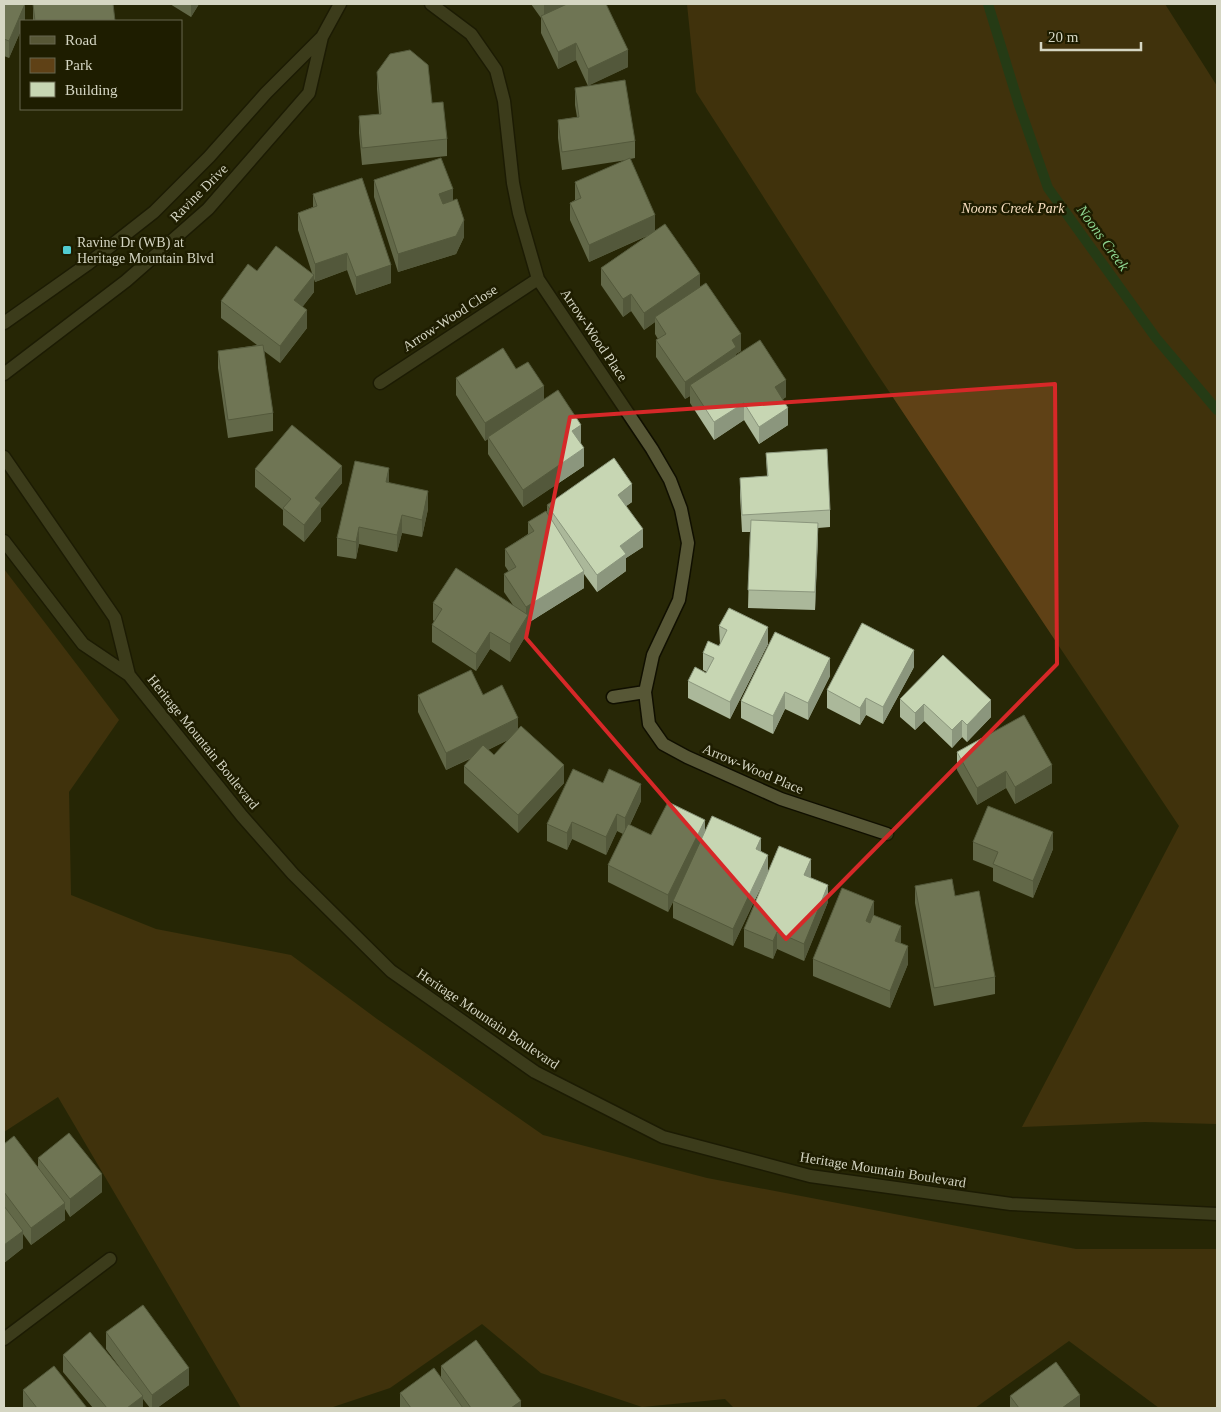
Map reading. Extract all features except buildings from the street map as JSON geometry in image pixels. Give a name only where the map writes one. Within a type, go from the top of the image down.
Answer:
[{"type":"street","name":"Ravine Drive","points":[[4,374],[126,281],[208,209],[309,93],[322,37],[340,4]]},
{"type":"street","name":"Arrow-Wood Place","points":[[431,4],[471,34],[496,70],[504,101],[513,183],[519,213],[538,279],[652,450],[670,480],[681,509],[688,543],[679,600],[653,655],[644,692],[648,724],[663,744],[687,757],[781,800],[887,834]]},
{"type":"street","name":"Ravine Drive","points":[[4,323],[90,263],[154,212],[209,157],[266,93],[322,37]]},
{"type":"street","name":"Arrow-Wood Close","points":[[380,383],[538,279]]},
{"type":"street","name":"Heritage Mountain Boulevard","points":[[4,458],[115,618],[129,674]]},
{"type":"street","name":"Heritage Mountain Boulevard","points":[[4,542],[83,644],[129,674],[242,816],[293,874],[391,971],[535,1072],[663,1137],[810,1176],[1011,1204],[1217,1214]]},
{"type":"street","points":[[613,698],[644,692]]},
{"type":"street","points":[[4,1339],[110,1259]]},
{"type":"highlighted area","points":[[1055,384],[1057,664],[786,939],[526,638],[570,417]]},
{"type":"green space","name":"Noons Creek Park","points":[[687,4],[1165,4],[1217,86],[1217,1124],[1145,1122],[1022,1127],[1179,826],[872,366],[696,92]]},
{"type":"green space","points":[[4,569],[119,720],[69,792],[71,895],[156,929],[291,955],[377,1019],[543,1135],[707,1178],[1076,1249],[1217,1249],[1217,1408],[1159,1408],[1069,1341],[975,1408],[734,1408],[725,1399],[642,1407],[541,1373],[482,1324],[390,1388],[330,1408],[241,1408],[58,1097],[4,1132]]},
{"type":"waterway","name":"Noons Creek","points":[[988,4],[1019,105],[1048,188],[1156,338],[1217,410]]},
{"type":"place","name":"Ravine Dr (WB) at Heritage Mountain Blvd","points":[[67,250]]}]
